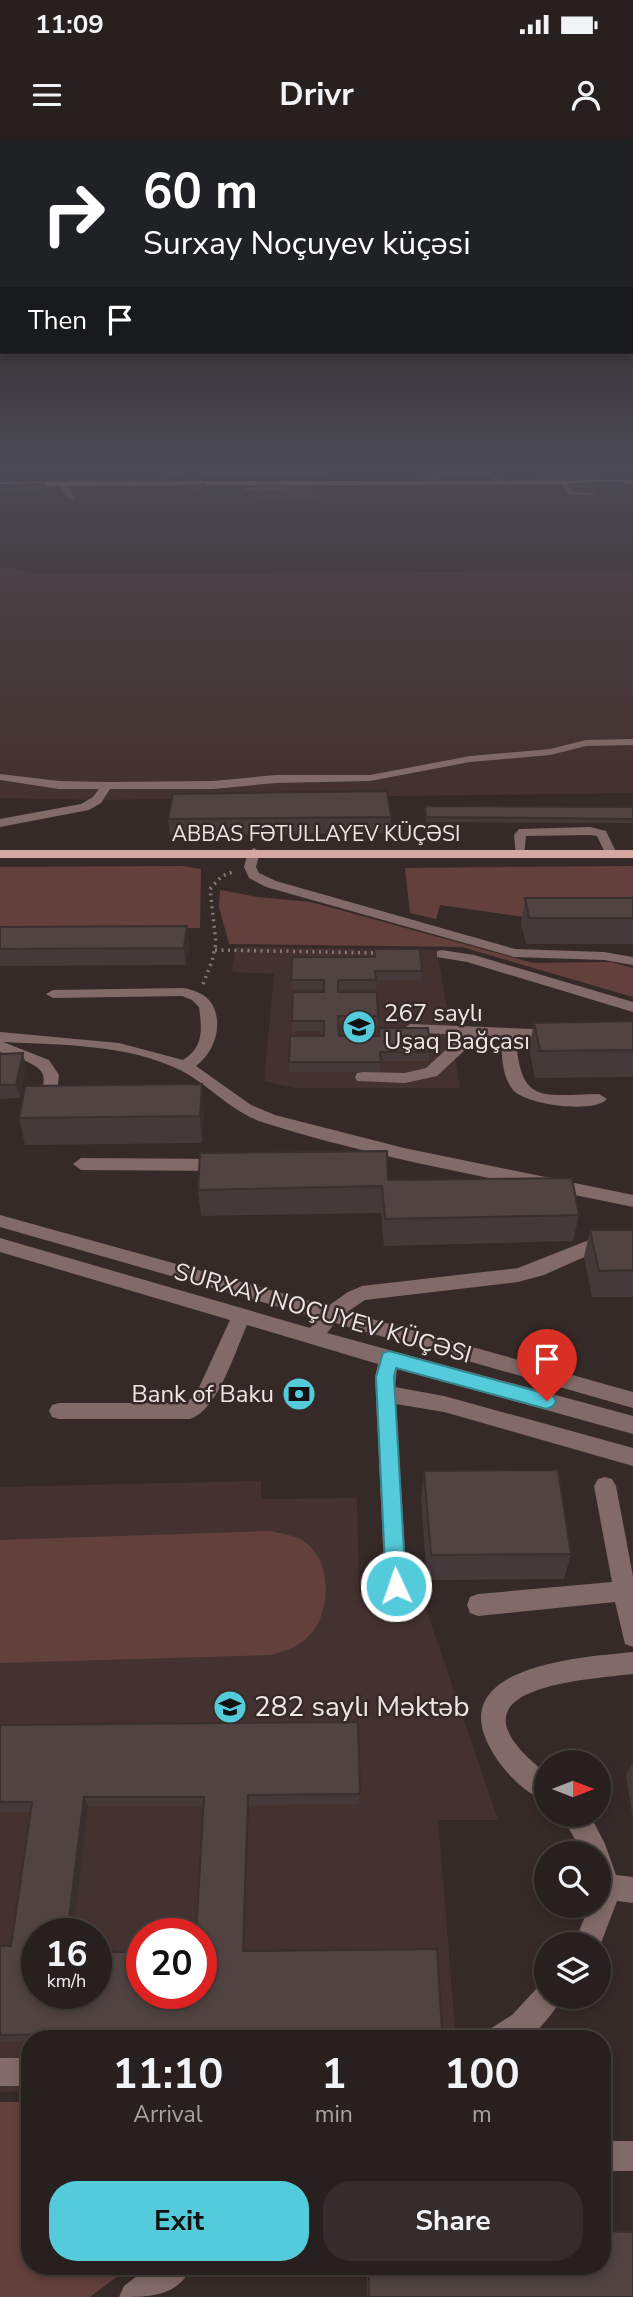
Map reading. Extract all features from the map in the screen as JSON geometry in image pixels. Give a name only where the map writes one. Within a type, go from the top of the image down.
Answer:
[{"type":"main road","name":"ABBAS FƏTULLAYEV KÜÇƏSI","points":[[0,854],[633,854]]},
{"type":"street","points":[[0,777],[60,785],[107,786],[213,785],[276,779],[370,778],[470,759],[550,752],[586,743],[633,742]]},
{"type":"street","points":[[0,823],[85,807],[97,800],[107,786]]},
{"type":"street","points":[[520,853],[520,835],[523,832],[554,831],[602,834],[611,853]]},
{"type":"street","points":[[254,852],[250,867],[254,875],[271,884],[514,953],[604,956],[633,961]]},
{"type":"street","points":[[442,954],[469,958],[633,1007]]},
{"type":"street","points":[[53,994],[183,992],[197,997],[206,1006],[208,1042],[204,1053],[185,1066]]},
{"type":"street","points":[[410,1029],[564,1033]]},
{"type":"street","points":[[363,1077],[405,1077],[431,1072],[477,1031]]},
{"type":"street","points":[[508,1031],[513,1077],[519,1087],[528,1094],[542,1099],[599,1100]]},
{"type":"street","points":[[0,1037],[73,1042],[155,1055],[185,1066],[239,1105],[265,1118],[358,1144],[633,1201]]},
{"type":"street","points":[[0,1046],[44,1065],[51,1075],[49,1093],[52,1098],[74,1100]]},
{"type":"street","points":[[205,1099],[225,1094]]},
{"type":"street","points":[[339,1160],[358,1144]]},
{"type":"street","points":[[81,1164],[240,1165]]},
{"type":"street","name":"SURXAY NOÇUYEV KÜÇƏSI","points":[[0,1221],[633,1400]]},
{"type":"street","points":[[314,1337],[330,1315],[349,1298],[362,1293],[518,1275],[538,1270],[589,1247],[633,1244]]},
{"type":"street","name":"SURXAY NOÇUYEV KÜÇƏSI","points":[[0,1245],[389,1359],[633,1425]]},
{"type":"street","points":[[59,1411],[190,1411],[203,1400],[241,1316]]},
{"type":"street","points":[[389,1359],[385,1377],[396,1586]]},
{"type":"street","points":[[386,1394],[444,1404],[633,1457]]},
{"type":"street","points":[[605,1486],[633,1636]]},
{"type":"street","points":[[478,1605],[624,1591]]},
{"type":"street","points":[[534,1778],[506,1754],[495,1736],[492,1714],[497,1700],[517,1684],[543,1676],[633,1663]]},
{"type":"street","points":[[593,1932],[601,1913],[620,1889]]},
{"type":"street","points":[[514,2030],[537,2009]]},
{"type":"street","points":[[0,2072],[21,2072]]},
{"type":"street","points":[[611,2156],[633,2156]]},
{"type":"street","points":[[135,2297],[164,2275]]},
{"type":"path","points":[[197,997],[213,963],[215,950],[216,937],[210,905],[212,883],[216,878],[250,867]]},
{"type":"path","points":[[215,950],[389,953]]},
{"type":"shaded area","points":[[0,567],[35,574],[633,571],[633,793],[97,800],[0,798]]},
{"type":"shaded area","points":[[182,866],[201,869],[200,928],[0,932],[0,867]]},
{"type":"shaded area","points":[[633,866],[633,917],[524,917],[440,905],[436,919],[410,913],[405,868]]},
{"type":"shaded area","points":[[220,890],[257,897],[311,902],[533,963],[611,962],[633,968],[633,997],[462,947],[229,944],[219,907]]},
{"type":"shaded area","name":"267 saylı Uşaq Bağçası","points":[[236,947],[437,950],[460,1088],[294,1088],[264,1081],[274,974],[232,972]]},
{"type":"shaded area","name":"282 saylı Məktəb","points":[[261,1481],[261,1499],[357,1498],[359,1592],[421,1594],[498,1820],[438,1820],[455,2030],[21,2030],[21,2091],[0,2092],[0,1487]]},
{"type":"shaded area","points":[[271,1531],[302,1540],[312,1549],[324,1572],[325,1600],[317,1626],[309,1636],[291,1648],[271,1655],[0,1663],[0,1540]]},
{"type":"shaded area","points":[[0,2102],[21,2102],[21,2275],[119,2275],[90,2297],[0,2297]]},
{"type":"building","points":[[387,791],[391,817],[168,819],[173,794]]},
{"type":"building","points":[[425,806],[633,807],[633,819],[426,817]]},
{"type":"building","points":[[525,898],[633,898],[633,918],[529,918]]},
{"type":"building","points":[[187,926],[184,948],[0,949],[0,927]]},
{"type":"building","points":[[374,949],[420,949],[422,971],[375,971],[376,980],[338,980],[338,992],[377,992],[378,1016],[338,1016],[339,1036],[379,1036],[379,1028],[428,1028],[430,1052],[380,1052],[381,1062],[289,1062],[290,1036],[324,1036],[324,1021],[292,1021],[293,992],[324,992],[324,980],[291,980],[292,957],[375,957]]},
{"type":"building","points":[[633,1021],[633,1050],[540,1051],[534,1023]]},
{"type":"building","points":[[23,1053],[16,1085],[0,1085],[0,1054]]},
{"type":"building","points":[[202,1084],[200,1116],[19,1118],[25,1086]]},
{"type":"building","points":[[387,1151],[388,1180],[572,1178],[579,1215],[385,1219],[382,1186],[198,1190],[200,1153]]},
{"type":"building","points":[[590,1230],[633,1230],[633,1270],[599,1271]]},
{"type":"building","points":[[558,1470],[571,1554],[431,1555],[424,1471]]},
{"type":"building","points":[[358,1722],[360,1794],[248,1795],[243,1951],[437,1949],[442,2030],[21,2030],[21,2035],[0,2035],[0,1946],[11,1946],[32,1802],[0,1802],[0,1725]],"holes":[[[84,1797],[204,1797],[197,1918],[217,1918],[217,2009],[126,2009],[126,1952],[112,1952],[112,2009],[21,2009],[21,1918],[69,1918]]]},
{"type":"building","points":[[611,2231],[633,2232],[633,2297],[369,2297],[369,2275],[611,2275]]},
{"type":"place","name":"267 saylı Uşaq Bağçası","points":[[359,1027]]},
{"type":"place","name":"Bank of Baku","points":[[299,1394]]},
{"type":"place","name":"282 saylı Məktəb","points":[[230,1707]]},
{"type":"route","points":[[396,1586],[385,1377],[389,1359],[547,1401]]}]
